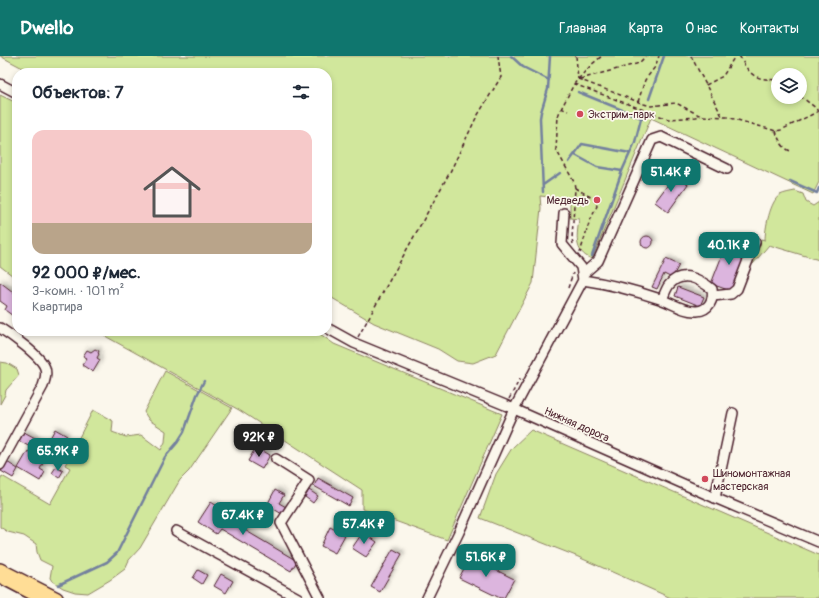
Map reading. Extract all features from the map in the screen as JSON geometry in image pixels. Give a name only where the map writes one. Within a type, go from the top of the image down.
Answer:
[{"type":"main road","points":[[0,569],[57,598]]},
{"type":"main road","points":[[0,577],[40,598]]},
{"type":"street","points":[[0,84],[12,90]]},
{"type":"street","points":[[427,598],[459,532],[514,409],[583,277],[598,261],[652,140],[661,137],[726,169]]},
{"type":"street","points":[[564,213],[562,244],[581,267],[583,277]]},
{"type":"street","points":[[713,296],[731,294],[737,289],[755,242]]},
{"type":"street","points":[[583,277],[662,300],[684,309],[696,311],[704,309],[710,305],[713,296],[712,289],[704,282],[687,276],[679,277],[669,285],[662,300]]},
{"type":"street","points":[[0,328],[26,347],[44,366],[46,374],[43,386],[0,465]]},
{"type":"street","name":"Нижняя дорога","points":[[332,331],[354,344],[514,409],[715,498],[819,542]]},
{"type":"street","points":[[715,498],[733,413]]},
{"type":"street","points":[[276,459],[309,480],[281,523],[320,598]]},
{"type":"street","points":[[176,530],[298,598]]},
{"type":"path","points":[[357,340],[450,172],[476,118],[501,77],[498,56]]},
{"type":"path","points":[[576,56],[578,79]]},
{"type":"path","points":[[575,188],[594,199],[597,206],[587,228],[580,253],[575,248],[572,238],[575,188],[574,182],[556,149],[558,116],[574,84],[602,56]]},
{"type":"path","points":[[578,79],[639,63],[646,56]]},
{"type":"path","points":[[638,102],[645,80],[660,56]]},
{"type":"path","points":[[691,56],[722,116]]},
{"type":"path","points":[[706,85],[723,76],[735,56]]},
{"type":"path","points":[[739,56],[747,69],[754,76],[771,80]]},
{"type":"path","points":[[578,79],[651,106],[676,103],[701,116]]},
{"type":"path","points":[[574,84],[668,119],[722,116],[776,131],[781,130],[819,111],[807,101]]},
{"type":"path","points":[[562,108],[568,111]]},
{"type":"path","points":[[776,131],[786,150],[791,151]]},
{"type":"green space","points":[[0,56],[819,56],[819,182],[813,194],[651,118],[592,259],[586,256],[579,247],[577,237],[579,219],[570,218],[570,199],[540,196],[541,208],[533,283],[496,354],[473,363],[457,361],[438,349],[374,323],[332,298],[332,68],[23,68]]},
{"type":"green space","points":[[0,95],[12,101],[12,275],[0,266]]},
{"type":"green space","points":[[795,191],[803,194],[806,202],[813,206],[819,202],[819,260],[769,245],[753,264],[750,263],[761,239],[765,240],[767,223],[776,198],[785,193]]},
{"type":"green space","points":[[105,336],[323,336],[334,344],[502,414],[447,540],[362,509],[362,490],[239,410]]},
{"type":"green space","points":[[0,362],[7,363],[17,369],[19,375],[6,390],[0,404]]},
{"type":"green space","points":[[165,371],[232,408],[189,471],[180,480],[140,548],[129,560],[125,569],[88,593],[75,592],[63,588],[50,578],[52,566],[40,560],[36,544],[24,536],[8,532],[0,527],[0,480],[2,476],[50,504],[70,468],[65,465],[93,410],[113,421],[112,432],[126,437],[141,435],[161,450],[165,442],[166,431],[149,420],[144,412]]},
{"type":"green space","points":[[531,430],[819,555],[819,598],[671,598],[576,556],[480,518],[496,474],[512,448]]},
{"type":"building","points":[[675,175],[688,184],[668,212],[655,202]]},
{"type":"building","points":[[645,236],[649,236],[653,242],[649,248],[645,248],[641,244],[641,240]]},
{"type":"building","points":[[728,240],[748,248],[731,291],[711,284]]},
{"type":"building","points":[[666,259],[679,265],[672,278],[664,274],[657,289],[652,287]]},
{"type":"building","points":[[0,282],[12,291],[12,315],[5,310],[7,306],[0,301]]},
{"type":"building","points":[[678,287],[704,297],[700,306],[675,296]]},
{"type":"building","points":[[95,349],[99,351],[97,358],[100,360],[93,372],[82,365],[87,358],[83,356],[87,350],[91,352]]},
{"type":"building","points":[[55,429],[67,436],[61,447],[49,440]]},
{"type":"building","points":[[24,432],[39,440],[34,449],[19,441]]},
{"type":"building","points":[[256,447],[270,455],[262,469],[248,461]]},
{"type":"building","points":[[28,451],[34,455],[35,453],[40,456],[39,458],[44,461],[40,469],[45,472],[40,481],[18,468]]},
{"type":"building","points":[[61,452],[64,454],[58,463],[54,460],[58,453],[60,455]]},
{"type":"building","points":[[7,462],[18,469],[13,478],[1,471]]},
{"type":"building","points":[[56,467],[63,471],[59,478],[52,473]]},
{"type":"building","points":[[318,478],[353,498],[349,506],[314,486]]},
{"type":"building","points":[[275,490],[284,495],[279,503],[286,507],[282,514],[267,505]]},
{"type":"building","points":[[309,490],[318,496],[313,503],[305,497]]},
{"type":"building","points":[[211,502],[229,514],[226,519],[297,561],[291,571],[220,529],[216,534],[198,522]]},
{"type":"building","points":[[330,527],[345,535],[335,553],[321,546]]},
{"type":"building","points":[[363,532],[377,542],[366,557],[352,548]]},
{"type":"building","points":[[393,549],[402,554],[380,592],[371,587]]},
{"type":"building","points":[[470,557],[514,579],[504,598],[500,598],[459,578]]},
{"type":"building","points":[[198,570],[207,575],[202,584],[193,578]]},
{"type":"building","points":[[221,574],[233,581],[226,593],[214,586]]},
{"type":"waterway","points":[[511,56],[523,67],[549,80]]},
{"type":"waterway","points":[[543,192],[540,118],[548,89],[550,56]]},
{"type":"waterway","points":[[649,99],[664,56]]},
{"type":"waterway","points":[[578,92],[642,118]]},
{"type":"waterway","points":[[592,256],[622,171],[635,142],[642,115]]},
{"type":"waterway","points":[[569,162],[582,144],[630,153]]},
{"type":"waterway","points":[[575,155],[597,167],[622,171]]},
{"type":"waterway","points":[[543,185],[560,173]]},
{"type":"waterway","points":[[790,181],[817,193],[819,188]]},
{"type":"waterway","points":[[58,585],[107,562],[117,553],[165,457],[184,432],[197,395],[204,381]]},
{"type":"place","name":"Экстрим-парк","points":[[580,114]]},
{"type":"place","name":"Медведь","points":[[597,200]]},
{"type":"place","name":"Шиномонтажная мастерская","points":[[705,479]]}]
